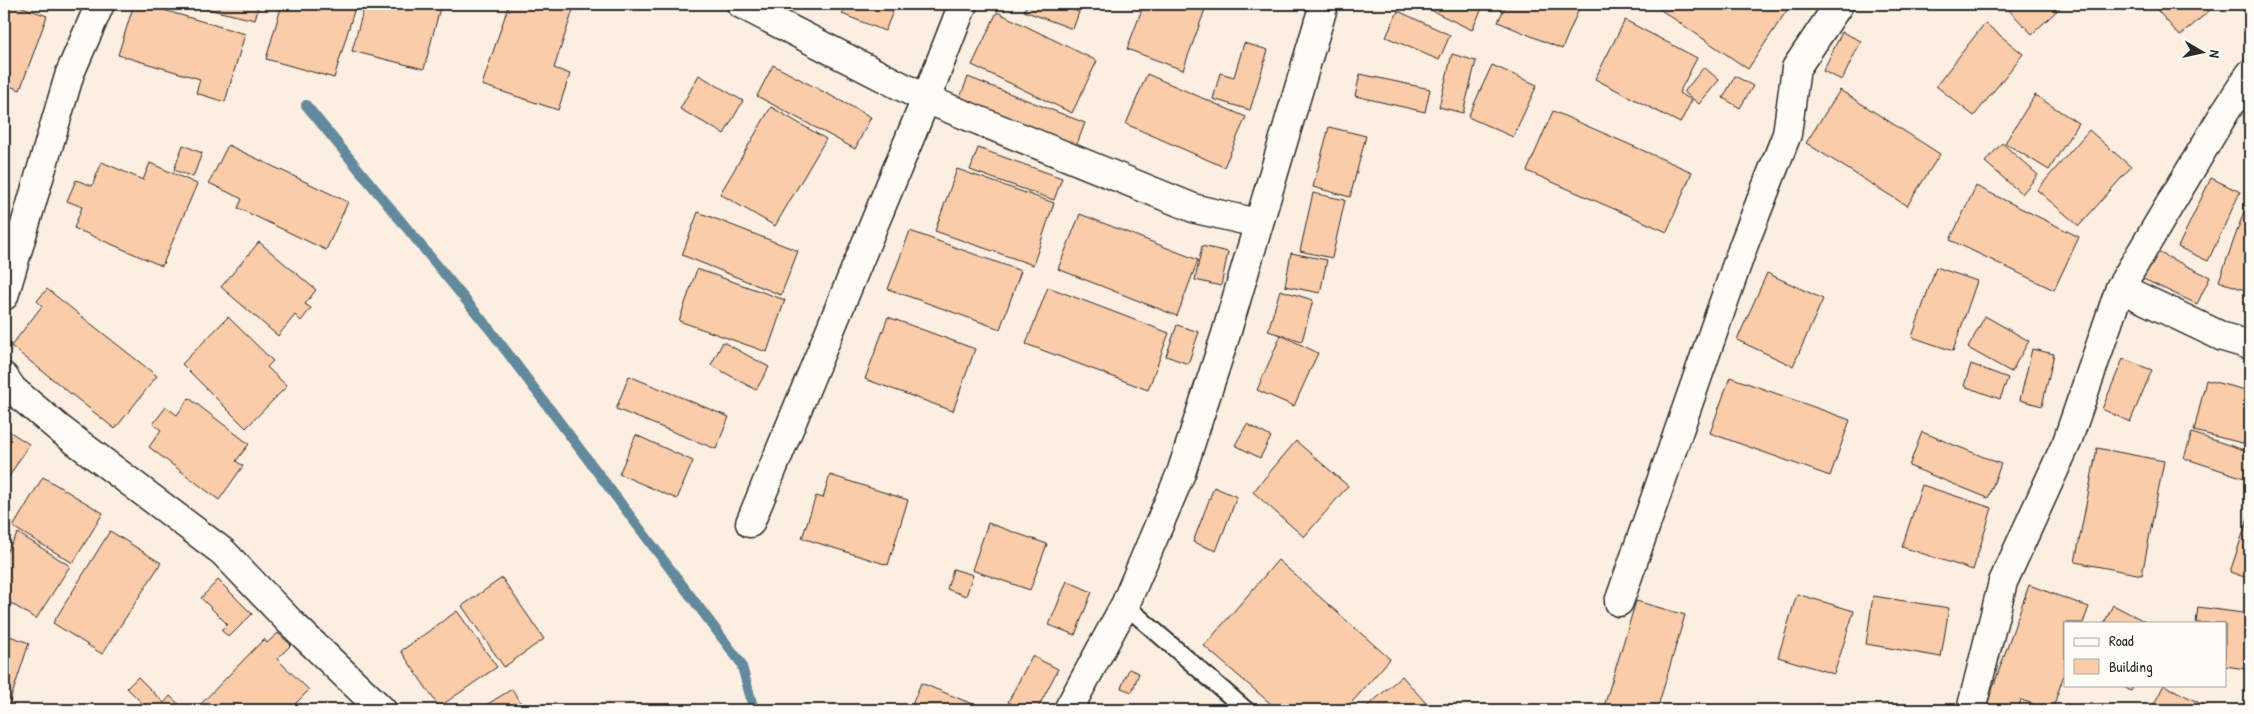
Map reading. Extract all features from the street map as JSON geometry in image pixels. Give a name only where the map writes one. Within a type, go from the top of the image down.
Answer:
[{"type":"street","points":[[4,296],[70,73],[100,4]]},
{"type":"street","points":[[741,4],[926,99],[1196,209],[1258,223]]},
{"type":"street","points":[[750,523],[926,99],[962,4]]},
{"type":"street","points":[[1068,710],[1125,605],[1180,473],[1226,334],[1324,4]]},
{"type":"street","points":[[1619,602],[1744,244],[1787,134],[1796,68],[1839,4]]},
{"type":"street","points":[[1971,710],[2003,582],[2067,442],[2120,288],[2224,112],[2250,74]]},
{"type":"street","points":[[2120,288],[2223,337],[2250,345]]},
{"type":"street","points":[[4,377],[13,390],[61,430],[223,552],[291,623],[382,710]]},
{"type":"lane","points":[[1125,605],[1246,710]]},
{"type":"building","points":[[4,4],[14,4],[47,16],[20,90],[4,84]]},
{"type":"building","points":[[134,4],[143,4],[245,34],[225,102],[196,93],[200,79],[118,55]]},
{"type":"building","points":[[185,4],[259,4],[255,20]]},
{"type":"building","points":[[282,4],[356,4],[334,78],[266,59]]},
{"type":"building","points":[[365,4],[441,4],[424,69],[352,51]]},
{"type":"building","points":[[509,4],[575,4],[554,68],[570,74],[558,110],[482,85]]},
{"type":"building","points":[[801,4],[814,4],[809,10]]},
{"type":"building","points":[[847,4],[896,4],[885,31],[842,14]]},
{"type":"building","points":[[1027,4],[1056,4],[1079,12],[1073,29],[1024,11]]},
{"type":"building","points":[[1144,4],[1207,4],[1183,70],[1127,49]]},
{"type":"building","points":[[1418,4],[1484,4],[1472,30]]},
{"type":"building","points":[[1506,4],[1581,4],[1562,49],[1498,22]]},
{"type":"building","points":[[1656,4],[1791,4],[1748,69],[1655,6]]},
{"type":"building","points":[[2003,4],[2064,4],[2032,34]]},
{"type":"building","points":[[2152,4],[2217,4],[2180,36]]},
{"type":"building","points":[[1398,11],[1450,35],[1439,60],[1386,37]]},
{"type":"building","points":[[997,12],[1097,61],[1072,113],[972,65]]},
{"type":"building","points":[[1625,20],[1697,58],[1679,93],[1692,100],[1680,123],[1595,79]]},
{"type":"building","points":[[1985,23],[2023,54],[1974,116],[1936,86]]},
{"type":"building","points":[[1842,32],[1861,41],[1842,80],[1823,71]]},
{"type":"building","points":[[1244,43],[1268,50],[1250,110],[1213,99],[1220,73],[1234,77]]},
{"type":"building","points":[[1452,54],[1476,61],[1463,113],[1439,107]]},
{"type":"building","points":[[773,65],[871,117],[855,149],[757,96]]},
{"type":"building","points":[[1492,65],[1537,85],[1513,137],[1468,117]]},
{"type":"building","points":[[1704,67],[1719,80],[1699,104],[1684,92]]},
{"type":"building","points":[[1147,74],[1246,117],[1224,167],[1126,124]]},
{"type":"building","points":[[1360,74],[1430,89],[1425,112],[1355,96]]},
{"type":"building","points":[[699,75],[743,101],[724,134],[680,109]]},
{"type":"building","points":[[1735,76],[1753,86],[1740,108],[1723,98]]},
{"type":"building","points":[[968,77],[1085,123],[1075,149],[958,103]]},
{"type":"building","points":[[1840,90],[1940,154],[1907,206],[1806,143]]},
{"type":"building","points":[[2035,95],[2078,123],[2049,170],[2005,143]]},
{"type":"building","points":[[771,107],[826,139],[775,226],[720,194]]},
{"type":"building","points":[[1553,111],[1692,172],[1667,232],[1527,171]]},
{"type":"building","points":[[1329,127],[1366,136],[1350,197],[1313,187]]},
{"type":"building","points":[[2089,130],[2131,167],[2079,226],[2037,190]]},
{"type":"building","points":[[2002,143],[2038,175],[2022,194],[1985,162]]},
{"type":"building","points":[[183,145],[202,153],[193,177],[174,170]]},
{"type":"building","points":[[228,145],[348,202],[326,250],[238,208],[242,199],[209,183]]},
{"type":"building","points":[[978,148],[1062,178],[1054,200],[970,170]]},
{"type":"building","points":[[102,162],[143,180],[150,163],[197,184],[162,266],[74,228],[82,207],[67,201],[76,180],[92,186]]},
{"type":"building","points":[[957,169],[1054,203],[1033,265],[935,231]]},
{"type":"building","points":[[2211,178],[2240,192],[2208,261],[2178,247]]},
{"type":"building","points":[[1976,186],[2079,237],[2054,290],[1950,240]]},
{"type":"building","points":[[1313,193],[1345,200],[1332,258],[1300,251]]},
{"type":"building","points":[[2250,195],[2250,292],[2219,281]]},
{"type":"building","points":[[698,212],[798,251],[781,295],[682,255]]},
{"type":"building","points":[[1080,214],[1198,260],[1177,316],[1058,269]]},
{"type":"building","points":[[910,231],[1021,271],[1000,329],[888,289]]},
{"type":"building","points":[[259,242],[316,290],[305,304],[311,308],[301,321],[295,315],[278,336],[221,287]]},
{"type":"building","points":[[1202,246],[1228,252],[1221,286],[1195,280]]},
{"type":"building","points":[[2151,249],[2210,277],[2197,304],[2139,277]]},
{"type":"building","points":[[1291,253],[1327,260],[1320,293],[1285,286]]},
{"type":"building","points":[[1936,267],[1977,281],[1953,351],[1912,337]]},
{"type":"building","points":[[697,269],[785,300],[767,352],[679,321]]},
{"type":"building","points":[[1767,273],[1823,299],[1793,366],[1737,340]]},
{"type":"building","points":[[1048,287],[1169,333],[1148,390],[1026,344]]},
{"type":"building","points":[[47,289],[157,376],[115,429],[11,346],[42,306],[37,301]]},
{"type":"building","points":[[1280,290],[1313,300],[1302,341],[1268,331]]},
{"type":"building","points":[[1985,316],[2029,341],[2011,372],[1968,348]]},
{"type":"building","points":[[228,317],[273,361],[267,367],[287,386],[246,428],[182,364]]},
{"type":"building","points":[[888,317],[975,349],[953,411],[865,379]]},
{"type":"building","points":[[1177,325],[1199,332],[1188,364],[1166,356]]},
{"type":"building","points":[[1281,335],[1318,353],[1294,406],[1257,390]]},
{"type":"building","points":[[723,342],[769,367],[756,390],[711,365]]},
{"type":"building","points":[[2032,349],[2054,354],[2042,406],[2020,400]]},
{"type":"building","points":[[2123,359],[2152,370],[2130,422],[2102,409]]},
{"type":"building","points":[[1971,364],[2008,378],[2000,399],[1964,386]]},
{"type":"building","points":[[629,376],[729,417],[716,449],[616,409]]},
{"type":"building","points":[[1730,377],[1850,420],[1830,476],[1710,433]]},
{"type":"building","points":[[2206,380],[2250,391],[2250,445],[2194,431]]},
{"type":"building","points":[[189,398],[249,444],[236,461],[243,466],[219,500],[149,447],[161,430],[153,424],[166,407],[177,415]]},
{"type":"building","points":[[1247,424],[1271,437],[1260,458],[1235,445]]},
{"type":"building","points":[[4,428],[29,444],[4,485]]},
{"type":"building","points":[[1922,432],[2001,464],[1988,498],[1909,466]]},
{"type":"building","points":[[2192,433],[2250,452],[2250,480],[2184,458]]},
{"type":"building","points":[[636,435],[693,461],[677,499],[619,474]]},
{"type":"building","points":[[1296,441],[1348,486],[1304,537],[1253,492]]},
{"type":"building","points":[[2097,448],[2164,461],[2142,575],[2075,562]]},
{"type":"building","points":[[830,475],[908,500],[888,565],[802,538],[816,496],[823,498]]},
{"type":"building","points":[[43,477],[103,513],[73,563],[13,527]]},
{"type":"building","points":[[1922,485],[1992,508],[1973,570],[1902,547]]},
{"type":"building","points":[[1214,487],[1237,497],[1216,551],[1193,542]]},
{"type":"building","points":[[2250,512],[2250,579],[2230,572]]},
{"type":"building","points":[[988,523],[1047,544],[1030,590],[972,570]]},
{"type":"building","points":[[110,531],[161,563],[102,654],[53,623]]},
{"type":"building","points":[[18,533],[70,566],[36,619],[4,599],[4,556]]},
{"type":"building","points":[[1278,560],[1390,659],[1345,710],[1278,710],[1204,646]]},
{"type":"building","points":[[953,569],[973,575],[966,596],[947,589]]},
{"type":"building","points":[[502,578],[544,639],[504,667],[462,606]]},
{"type":"building","points":[[218,580],[252,614],[229,637],[221,630],[227,624],[201,598]]},
{"type":"building","points":[[1067,581],[1092,592],[1075,635],[1049,625]]},
{"type":"building","points":[[2029,585],[2089,607],[2083,622],[2064,622],[2064,675],[2052,710],[2021,700],[2017,710],[1985,710]]},
{"type":"building","points":[[1797,594],[1854,611],[1834,674],[1778,657]]},
{"type":"building","points":[[1873,596],[1949,608],[1941,657],[1866,644]]},
{"type":"building","points":[[1636,601],[1685,615],[1657,710],[1603,710]]},
{"type":"building","points":[[2113,605],[2146,622],[2104,622]]},
{"type":"building","points":[[2198,607],[2250,614],[2250,640],[2246,669],[2226,666],[2226,622],[2196,622]]},
{"type":"building","points":[[457,611],[497,667],[439,707],[401,651]]},
{"type":"building","points":[[278,633],[291,645],[277,659],[309,690],[289,710],[195,710],[264,639],[267,643]]},
{"type":"building","points":[[4,634],[29,643],[7,710],[4,710]]},
{"type":"building","points":[[1032,656],[1058,669],[1037,710],[1025,710],[1008,702]]},
{"type":"building","points":[[1129,669],[1139,673],[1132,692],[1121,688]]},
{"type":"building","points":[[1402,676],[1432,710],[1363,710]]},
{"type":"building","points":[[138,677],[164,703],[170,696],[184,709],[149,710],[127,688]]},
{"type":"building","points":[[921,683],[987,710],[910,710]]},
{"type":"building","points":[[2122,686],[2134,686],[2131,691]]},
{"type":"building","points":[[2163,686],[2166,686],[2213,710],[2151,710]]},
{"type":"building","points":[[512,689],[525,710],[478,710]]},
{"type":"waterway","points":[[306,105],[491,331],[741,663],[754,710]]}]
